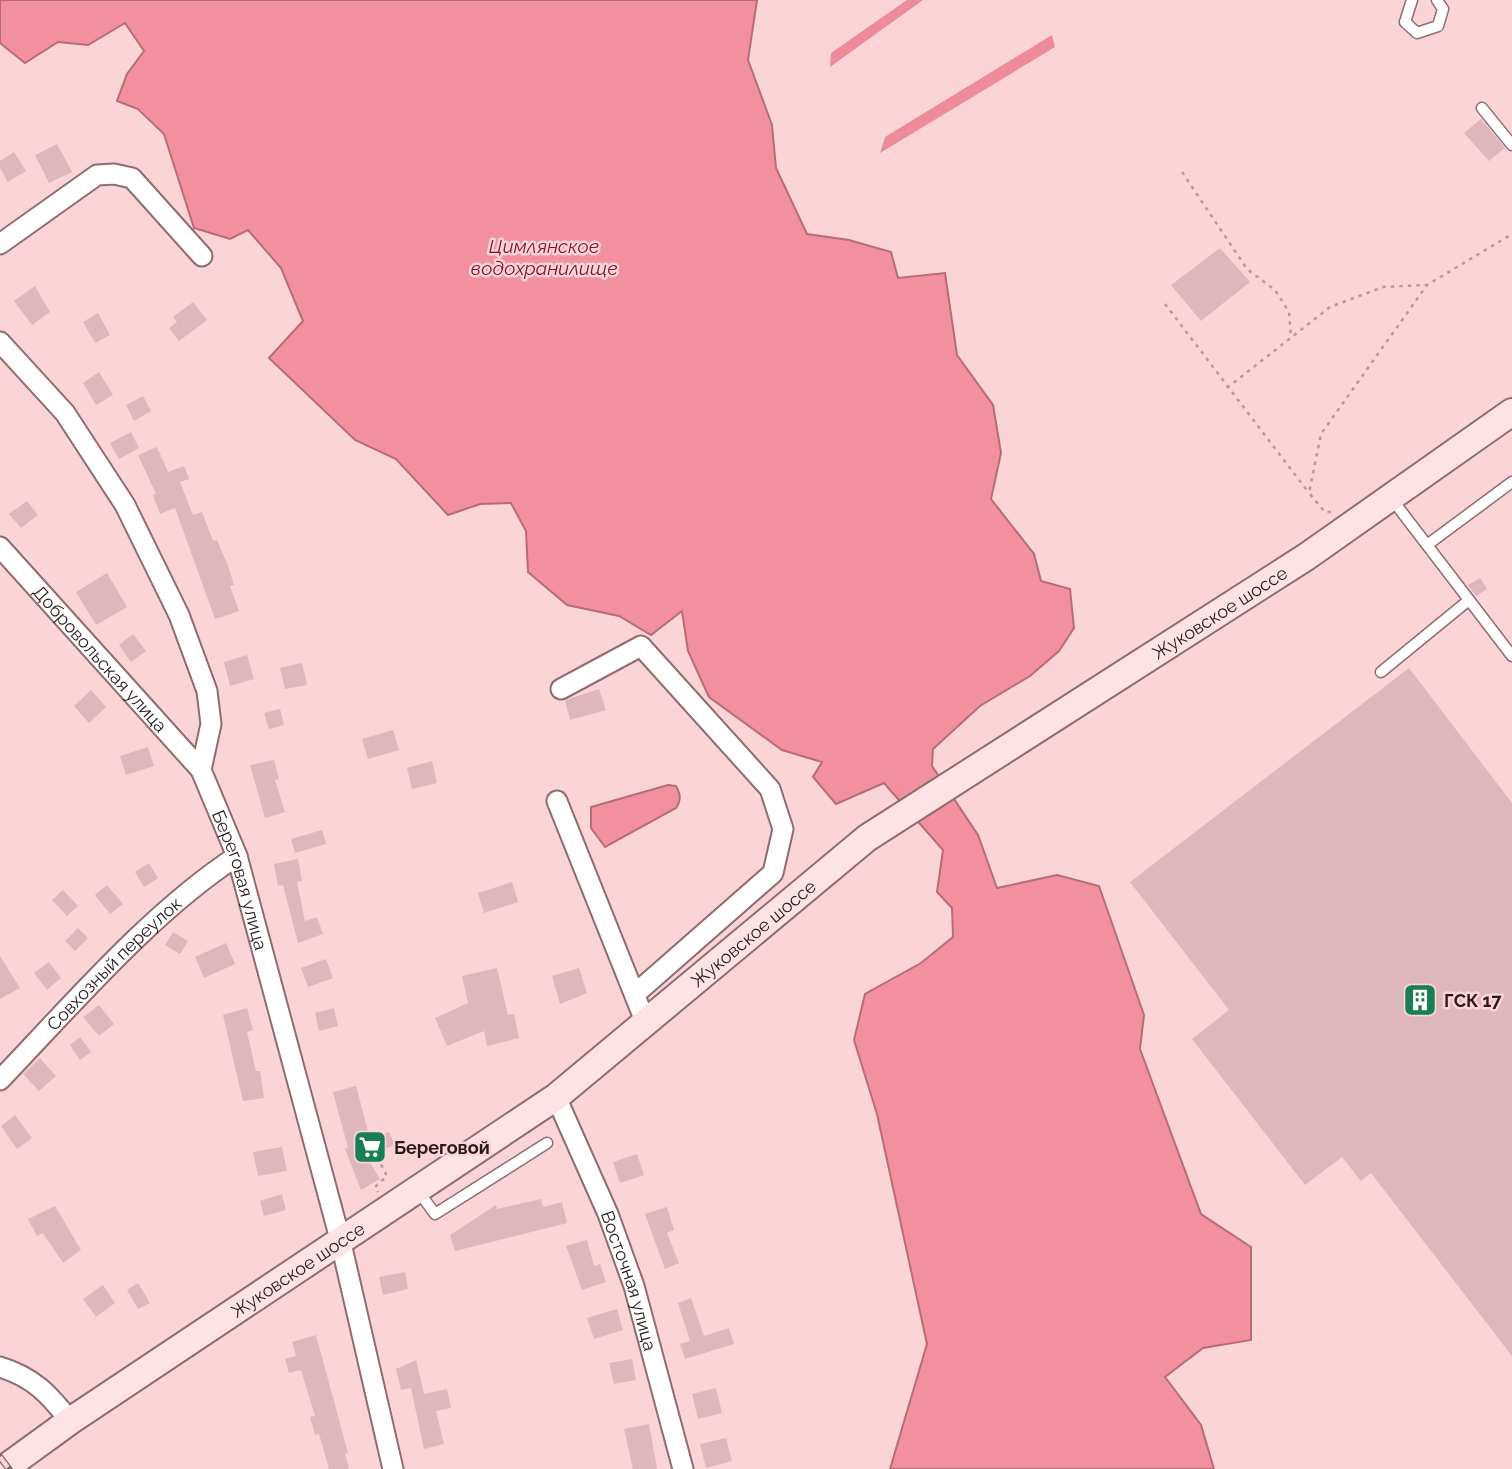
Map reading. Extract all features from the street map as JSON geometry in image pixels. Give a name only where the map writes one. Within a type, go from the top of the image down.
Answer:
[{"type":"main road","name":"Жуковское шоссе","points":[[4,1469],[70,1421],[340,1239],[556,1097],[867,838],[1306,557],[1512,412]]},
{"type":"street","points":[[0,244],[97,175],[114,174],[132,178],[202,256]]},
{"type":"street","points":[[0,342],[65,413],[125,505],[179,615],[207,691],[211,724],[201,770]]},
{"type":"street","name":"Добровольская улица","points":[[0,547],[201,770]]},
{"type":"street","points":[[561,689],[641,646],[770,789],[783,829],[773,873],[635,994]]},
{"type":"street","name":"Береговая улица","points":[[201,770],[237,856],[340,1239],[393,1469]]},
{"type":"street","points":[[557,801],[645,1021]]},
{"type":"street","name":"Совхозный переулок","points":[[0,1080],[99,975],[207,876],[237,856]]},
{"type":"street","name":"Восточная улица","points":[[556,1097],[608,1214],[634,1286],[683,1469]]},
{"type":"street","points":[[0,1367],[19,1373],[43,1387],[70,1421]]},
{"type":"lane","points":[[1412,0],[1405,22],[1417,33],[1438,26],[1443,9],[1437,0]]},
{"type":"lane","points":[[1482,108],[1512,145]]},
{"type":"lane","points":[[1427,545],[1512,482]]},
{"type":"lane","points":[[1390,497],[1512,656]]},
{"type":"lane","points":[[1381,672],[1469,600]]},
{"type":"lane","points":[[416,1189],[435,1214],[547,1143]]},
{"type":"path","points":[[1182,172],[1247,269],[1275,290],[1289,312],[1291,338]]},
{"type":"path","points":[[1309,493],[1321,434],[1427,285],[1512,234]]},
{"type":"path","points":[[1227,388],[1330,307],[1383,287],[1427,285]]},
{"type":"path","points":[[1166,304],[1309,493],[1325,512],[1337,512]]},
{"type":"shaded area","points":[[907,0],[923,0],[830,67],[831,53]]},
{"type":"shaded area","points":[[1052,35],[1055,47],[880,153],[885,137]]},
{"type":"water","name":"Цимлянское водохранилище","points":[[0,0],[757,0],[748,60],[772,125],[776,168],[807,234],[849,240],[891,252],[898,278],[945,273],[957,355],[993,405],[1001,453],[991,499],[1034,554],[1041,581],[1070,589],[1074,628],[1059,651],[1030,676],[980,706],[933,749],[932,766],[978,835],[997,888],[1057,875],[1099,886],[1144,1015],[1140,1049],[1201,1214],[1251,1247],[1251,1340],[1203,1348],[1165,1377],[1201,1425],[1214,1469],[890,1469],[927,1344],[877,1114],[854,1040],[865,994],[921,963],[953,937],[952,908],[937,892],[943,850],[884,783],[836,804],[813,777],[822,762],[782,750],[709,697],[688,651],[682,611],[651,635],[619,616],[567,605],[528,572],[526,531],[511,503],[480,504],[448,515],[396,459],[355,440],[269,358],[303,321],[281,268],[248,230],[230,239],[194,228],[164,134],[138,109],[117,101],[127,74],[144,51],[125,23],[88,45],[58,42],[25,63],[0,43]]},
{"type":"water","points":[[668,785],[676,786],[679,792],[680,800],[676,808],[605,847],[591,828],[591,807]]},
{"type":"building","points":[[1481,119],[1505,148],[1489,161],[1464,133]]},
{"type":"building","points":[[57,144],[72,172],[49,183],[35,155]]},
{"type":"building","points":[[14,152],[26,171],[8,182],[0,168],[0,161]]},
{"type":"building","points":[[1220,248],[1250,282],[1201,321],[1171,285]]},
{"type":"building","points":[[35,286],[50,312],[32,325],[14,301]]},
{"type":"building","points":[[193,302],[207,320],[179,341],[169,328],[177,322],[173,317]]},
{"type":"building","points":[[98,313],[110,335],[95,343],[83,322]]},
{"type":"building","points":[[99,372],[113,395],[96,405],[83,383]]},
{"type":"building","points":[[143,396],[151,411],[134,421],[126,405]]},
{"type":"building","points":[[131,432],[139,448],[119,459],[110,443]]},
{"type":"building","points":[[157,447],[168,472],[184,466],[189,479],[180,482],[193,515],[202,512],[213,541],[217,540],[234,585],[230,586],[239,611],[215,619],[175,508],[160,514],[153,495],[156,494],[138,455]]},
{"type":"building","points":[[27,501],[38,515],[21,528],[9,514]]},
{"type":"building","points":[[107,573],[127,607],[96,625],[76,592]]},
{"type":"building","points":[[1480,578],[1487,589],[1476,596],[1468,585]]},
{"type":"building","points":[[133,634],[146,651],[131,662],[119,645]]},
{"type":"building","points":[[247,655],[254,679],[230,686],[224,662]]},
{"type":"building","points":[[302,663],[307,685],[285,689],[280,668]]},
{"type":"building","points":[[1409,668],[1512,803],[1512,1356],[1371,1173],[1361,1181],[1342,1157],[1305,1185],[1192,1039],[1229,1010],[1130,882]]},
{"type":"building","points":[[599,689],[606,710],[570,720],[565,700]]},
{"type":"building","points":[[91,690],[106,707],[89,723],[74,706]]},
{"type":"building","points":[[280,709],[284,725],[269,729],[264,713]]},
{"type":"building","points":[[393,730],[399,750],[368,759],[362,739]]},
{"type":"building","points":[[148,747],[154,766],[126,775],[120,756]]},
{"type":"building","points":[[274,760],[279,779],[275,780],[285,812],[265,818],[250,765]]},
{"type":"building","points":[[432,761],[437,783],[412,789],[407,768]]},
{"type":"building","points":[[322,830],[326,844],[295,853],[291,839]]},
{"type":"building","points":[[298,859],[302,881],[297,882],[305,921],[317,917],[323,934],[298,943],[283,885],[278,886],[274,864]]},
{"type":"building","points":[[149,863],[158,878],[144,887],[135,872]]},
{"type":"building","points":[[512,882],[518,902],[484,913],[478,893]]},
{"type":"building","points":[[107,885],[123,904],[110,914],[95,895]]},
{"type":"building","points":[[63,890],[78,906],[67,916],[52,900]]},
{"type":"building","points":[[78,928],[88,938],[75,951],[65,941]]},
{"type":"building","points":[[173,932],[188,941],[180,954],[165,945]]},
{"type":"building","points":[[226,943],[235,964],[204,978],[195,957]]},
{"type":"building","points":[[0,956],[20,988],[0,999]]},
{"type":"building","points":[[326,959],[333,978],[308,987],[301,968]]},
{"type":"building","points":[[49,962],[61,978],[47,990],[34,973]]},
{"type":"building","points":[[497,968],[508,1015],[514,1014],[519,1038],[487,1046],[484,1031],[447,1046],[435,1018],[468,1003],[462,976]]},
{"type":"building","points":[[579,968],[587,993],[560,1004],[552,976]]},
{"type":"building","points":[[99,1005],[114,1024],[99,1036],[83,1017]]},
{"type":"building","points":[[247,1008],[253,1030],[247,1032],[256,1071],[260,1071],[264,1098],[243,1101],[223,1015]]},
{"type":"building","points":[[334,1008],[338,1026],[319,1031],[315,1013]]},
{"type":"building","points":[[80,1037],[91,1052],[80,1060],[70,1045]]},
{"type":"building","points":[[40,1058],[56,1076],[39,1091],[23,1074]]},
{"type":"building","points":[[356,1086],[370,1139],[389,1132],[395,1145],[366,1156],[380,1179],[361,1190],[345,1149],[348,1148],[333,1092]]},
{"type":"building","points":[[15,1115],[32,1138],[17,1149],[1,1126]]},
{"type":"building","points":[[282,1147],[287,1171],[258,1176],[253,1152]]},
{"type":"building","points":[[637,1154],[644,1175],[620,1183],[613,1162]]},
{"type":"building","points":[[282,1194],[286,1210],[264,1216],[260,1201]]},
{"type":"building","points":[[541,1199],[543,1207],[562,1202],[567,1223],[455,1251],[450,1235],[496,1205],[497,1209]]},
{"type":"building","points":[[55,1206],[81,1250],[63,1263],[43,1233],[37,1236],[28,1219]]},
{"type":"building","points":[[667,1207],[674,1230],[667,1233],[679,1263],[665,1269],[645,1214]]},
{"type":"building","points":[[587,1240],[594,1266],[600,1264],[606,1282],[582,1290],[566,1246]]},
{"type":"building","points":[[405,1272],[408,1289],[383,1295],[379,1277]]},
{"type":"building","points":[[138,1283],[150,1303],[138,1309],[127,1290]]},
{"type":"building","points":[[103,1285],[115,1303],[96,1317],[83,1299]]},
{"type":"building","points":[[691,1298],[704,1336],[729,1328],[734,1344],[685,1359],[680,1344],[690,1341],[678,1303]]},
{"type":"building","points":[[617,1309],[623,1330],[594,1339],[587,1318]]},
{"type":"building","points":[[316,1335],[348,1453],[345,1454],[349,1469],[329,1469],[319,1434],[315,1435],[310,1417],[315,1416],[301,1370],[289,1373],[285,1359],[296,1356],[292,1342]]},
{"type":"building","points":[[632,1359],[636,1380],[614,1384],[609,1363]]},
{"type":"building","points":[[416,1360],[424,1394],[447,1389],[451,1408],[436,1411],[444,1444],[424,1449],[411,1388],[401,1390],[396,1369]]},
{"type":"building","points":[[716,1388],[722,1413],[698,1419],[692,1394]]},
{"type":"building","points":[[649,1424],[657,1469],[633,1469],[624,1429]]},
{"type":"building","points":[[726,1438],[732,1461],[706,1468],[700,1444]]},
{"type":"railway","points":[[0,1457],[9,1469]]},
{"type":"place","name":"ГСК 17","points":[[1420,1000]]},
{"type":"place","name":"Береговой","points":[[370,1147]]}]
